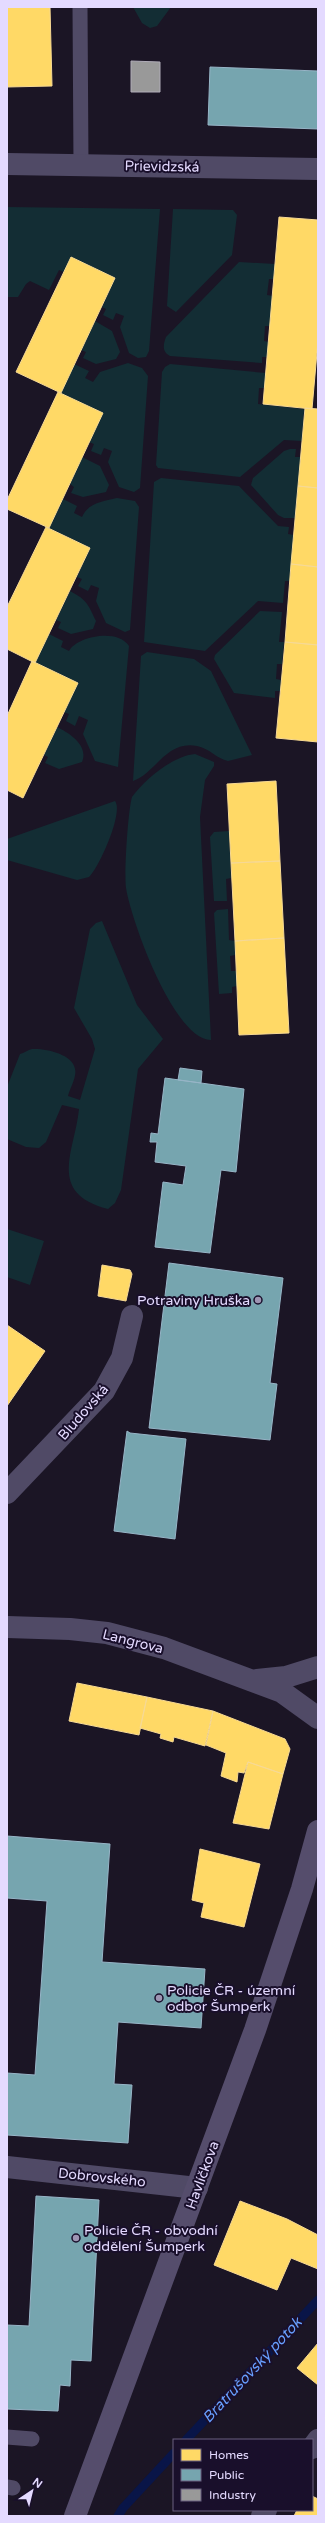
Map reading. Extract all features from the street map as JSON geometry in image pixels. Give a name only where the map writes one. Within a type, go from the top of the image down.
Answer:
[{"type":"street","name":"Prievidzská","points":[[7,164],[318,168]]},
{"type":"street","name":"Bludovská","points":[[7,1493],[104,1391],[122,1358],[132,1316]]},
{"type":"street","name":"Langrova","points":[[7,1627],[70,1629],[107,1633],[164,1648],[254,1680],[282,1692],[318,1718]]},
{"type":"street","name":"Langrova","points":[[254,1680],[286,1677],[318,1666]]},
{"type":"street","name":"Havlíčkova","points":[[75,2516],[255,2030],[302,1890],[318,1831]]},
{"type":"street","points":[[302,1890],[318,1861]]},
{"type":"street","name":"Dobrovského","points":[[7,2167],[197,2188]]},
{"type":"lane","points":[[80,7],[81,165]]},
{"type":"lane","points":[[7,2437],[32,2439]]},
{"type":"shaded area","points":[[133,7],[171,7],[157,26],[150,28],[142,23]]},
{"type":"shaded area","points":[[7,207],[160,209],[149,351],[146,357],[138,358],[129,353],[120,327],[124,316],[116,313],[113,320],[103,315],[106,309],[102,307],[115,278],[71,258],[64,272],[59,270],[49,290],[30,281],[26,284],[18,297],[7,297]]},
{"type":"shaded area","points":[[173,209],[233,210],[237,215],[232,255],[176,312],[167,306]]},
{"type":"shaded area","points":[[239,262],[275,264],[274,279],[269,279],[267,295],[273,296],[270,326],[265,326],[264,341],[269,342],[267,357],[262,357],[262,363],[170,356],[167,354],[164,350],[166,337]]},
{"type":"shaded area","points":[[95,321],[112,331],[120,352],[116,359],[96,364],[83,358],[86,352],[81,350]]},
{"type":"shaded area","points":[[128,363],[142,368],[148,376],[140,488],[134,492],[119,487],[108,462],[112,451],[104,448],[101,455],[91,451],[94,444],[89,442],[61,393],[74,364],[89,371],[85,378],[93,382],[100,372]]},
{"type":"shaded area","points":[[170,364],[266,373],[265,388],[259,388],[258,404],[304,409],[302,441],[284,440],[240,477],[158,468],[156,465],[162,372],[165,367]]},
{"type":"shaded area","points":[[296,449],[295,457],[301,457],[295,518],[284,518],[278,515],[251,485],[253,478],[284,451]]},
{"type":"shaded area","points":[[82,457],[100,466],[109,485],[106,492],[83,497],[71,493],[74,487],[70,484]]},
{"type":"shaded area","points":[[161,478],[239,486],[278,526],[289,527],[288,534],[294,535],[290,581],[285,581],[283,603],[258,601],[205,651],[144,642],[154,482]]},
{"type":"shaded area","points":[[117,498],[135,501],[139,507],[130,630],[125,632],[106,623],[96,601],[99,588],[91,585],[88,591],[78,586],[82,579],[77,577],[90,548],[49,528],[63,499],[77,506],[74,513],[82,517],[92,505]]},
{"type":"shaded area","points":[[70,591],[84,600],[89,606],[96,621],[93,629],[71,634],[58,628],[61,622],[56,620]]},
{"type":"shaded area","points":[[260,611],[282,612],[279,642],[284,642],[282,664],[277,664],[276,679],[281,680],[280,691],[275,691],[275,698],[234,693],[214,659],[215,655]]},
{"type":"shaded area","points":[[49,634],[63,641],[61,647],[69,651],[80,641],[98,636],[116,637],[124,640],[129,646],[118,767],[95,761],[83,734],[88,720],[79,716],[75,726],[66,721],[69,714],[64,712],[78,683],[35,663]]},
{"type":"shaded area","points":[[147,652],[194,659],[211,671],[252,755],[228,761],[201,747],[186,745],[169,753],[148,772],[133,781],[141,656]]},
{"type":"shaded area","points":[[57,727],[77,740],[83,750],[82,762],[59,769],[45,763],[48,757],[44,755]]},
{"type":"shaded area","points":[[195,754],[214,762],[214,766],[205,780],[200,817],[211,1040],[197,1035],[183,1021],[169,1000],[156,976],[145,950],[136,925],[126,888],[126,856],[132,797],[144,783],[160,770],[178,759]]},
{"type":"shaded area","points":[[115,801],[117,807],[116,816],[109,840],[99,863],[89,877],[77,880],[7,860],[7,839]]},
{"type":"shaded area","points":[[229,831],[231,878],[226,879],[227,901],[214,901],[210,837],[214,832]]},
{"type":"shaded area","points":[[228,909],[229,940],[235,941],[235,955],[230,956],[231,971],[236,971],[237,986],[232,987],[232,993],[219,994],[214,913],[217,910]]},
{"type":"shaded area","points":[[102,921],[137,1005],[163,1039],[138,1069],[121,1190],[115,1203],[108,1209],[89,1202],[77,1193],[71,1181],[69,1169],[70,1155],[79,1109],[62,1105],[46,1142],[39,1148],[26,1147],[7,1139],[7,1087],[20,1054],[32,1049],[37,1049],[58,1053],[69,1059],[73,1064],[75,1072],[68,1096],[80,1100],[95,1049],[92,1039],[74,1008],[90,929],[96,923]]},
{"type":"shaded area","points":[[7,1229],[44,1241],[30,1285],[7,1277]]},
{"type":"building: Homes","points":[[7,7],[50,7],[52,86],[7,87]]},
{"type":"building: Homes","points":[[279,217],[318,220],[318,341],[312,409],[263,404]]},
{"type":"building: Homes","points":[[71,257],[115,278],[61,393],[16,372]]},
{"type":"building: Homes","points":[[58,392],[103,413],[49,528],[7,509],[7,500]]},
{"type":"building: Homes","points":[[305,408],[318,409],[318,488],[298,486]]},
{"type":"building: Homes","points":[[298,486],[318,488],[318,567],[291,564]]},
{"type":"building: Homes","points":[[46,527],[90,548],[35,663],[7,649],[7,607]]},
{"type":"building: Homes","points":[[291,564],[318,567],[318,645],[285,642]]},
{"type":"building: Homes","points":[[285,642],[318,645],[318,742],[276,738]]},
{"type":"building: Homes","points":[[32,661],[78,683],[23,798],[7,790],[7,716]]},
{"type":"building: Homes","points":[[276,781],[280,861],[231,863],[227,784]]},
{"type":"building: Homes","points":[[280,861],[284,938],[235,941],[231,863]]},
{"type":"building: Homes","points":[[284,938],[289,1033],[239,1035],[235,941]]},
{"type":"building: Homes","points":[[102,1265],[130,1270],[132,1274],[126,1301],[98,1296]]},
{"type":"building: Homes","points":[[7,1325],[45,1351],[7,1406]]},
{"type":"building: Homes","points":[[77,1683],[147,1697],[139,1735],[69,1721]]},
{"type":"building: Homes","points":[[147,1697],[213,1711],[205,1746],[174,1737],[173,1742],[160,1738],[161,1734],[140,1728]]},
{"type":"building: Homes","points":[[213,1711],[285,1739],[290,1749],[283,1774],[248,1762],[244,1773],[238,1772],[237,1782],[221,1776],[226,1753],[206,1745]]},
{"type":"building: Homes","points":[[248,1762],[283,1774],[269,1829],[233,1823]]},
{"type":"building: Homes","points":[[200,1849],[260,1864],[244,1927],[201,1917],[204,1903],[192,1900]]},
{"type":"building: Homes","points":[[240,2201],[287,2219],[318,2235],[318,2269],[291,2258],[277,2290],[214,2265]]},
{"type":"building: Homes","points":[[318,2343],[318,2385],[297,2368]]},
{"type":"building: Homes","points":[[313,2496],[318,2499],[318,2516],[294,2516],[296,2511],[313,2511]]},
{"type":"building: Public","points":[[210,67],[318,71],[318,129],[208,125]]},
{"type":"building: Public","points":[[180,1068],[202,1071],[201,1083],[178,1080]]},
{"type":"building: Public","points":[[165,1078],[244,1089],[236,1172],[221,1170],[210,1253],[155,1247],[163,1182],[183,1185],[186,1166],[155,1162],[157,1142],[150,1142],[151,1133],[158,1134]]},
{"type":"building: Public","points":[[169,1263],[283,1278],[270,1383],[277,1384],[270,1440],[149,1428]]},
{"type":"building: Public","points":[[127,1431],[130,1433],[186,1439],[175,1539],[114,1531]]},
{"type":"building: Public","points":[[7,1836],[110,1844],[102,1962],[205,1969],[201,2028],[118,2022],[114,2084],[132,2085],[128,2143],[7,2135],[7,2073],[35,2075],[47,1901],[7,1898]]},
{"type":"building: Public","points":[[36,2196],[99,2200],[91,2361],[71,2360],[70,2386],[60,2385],[58,2411],[7,2409],[7,2325],[29,2326]]},
{"type":"building: Industry","points":[[131,61],[160,62],[160,92],[131,92]]},
{"type":"waterway","name":"Bratrušovský potok","points":[[187,2439],[318,2300]]},
{"type":"waterway","name":"Bratrušovský potok","points":[[118,2516],[123,2508],[173,2454]]},
{"type":"place","name":"Potraviny Hruška","points":[[258,1300]]},
{"type":"place","name":"Policie ČR - územní odbor Šumperk","points":[[159,1998]]},
{"type":"place","name":"Policie ČR - obvodní oddělení Šumperk","points":[[76,2238]]}]
